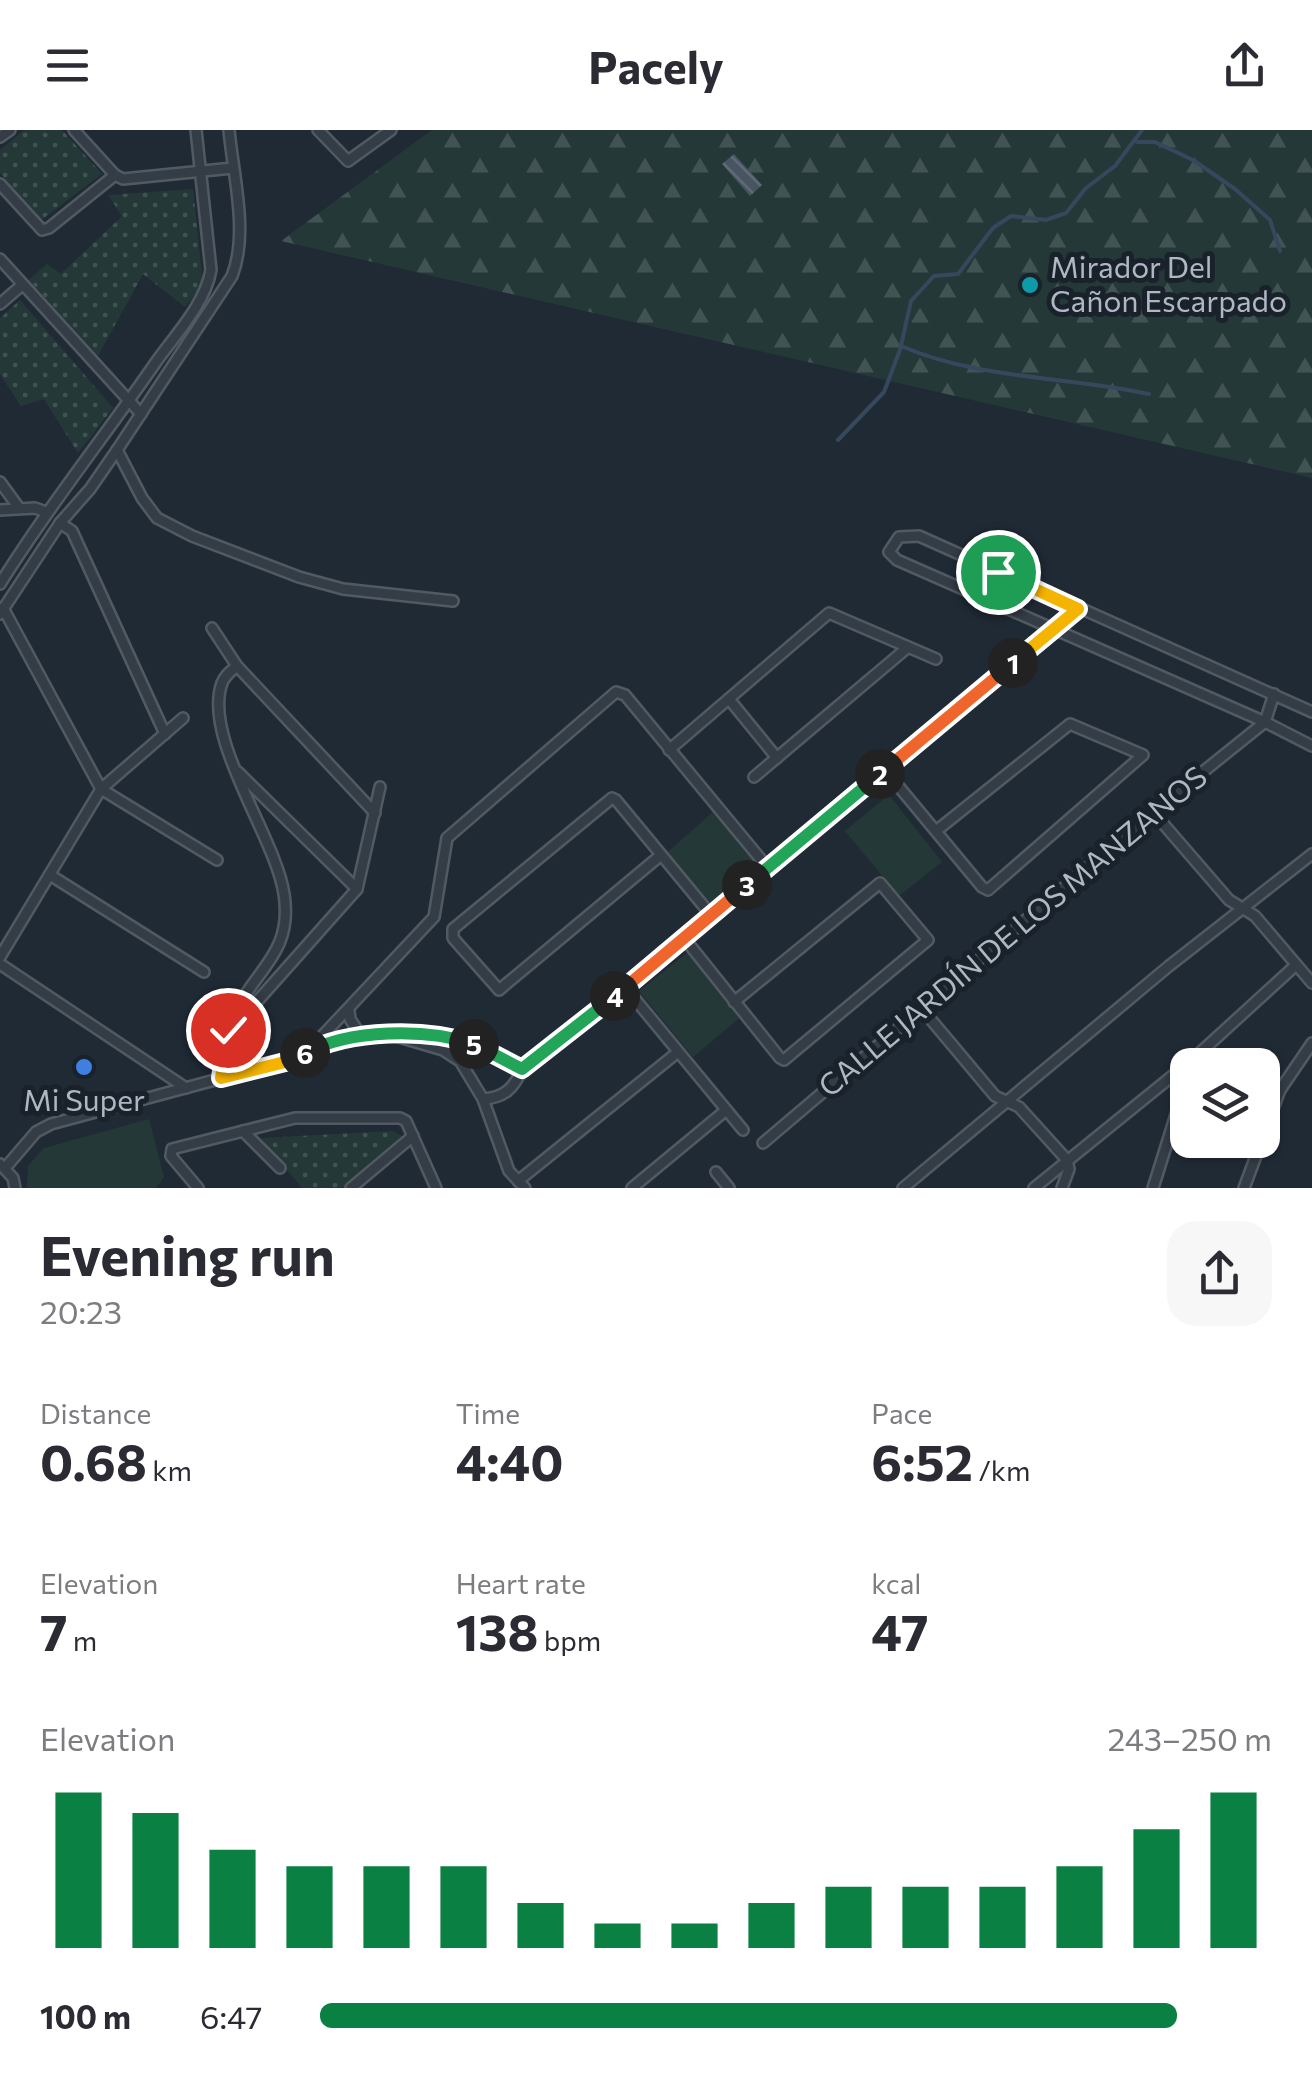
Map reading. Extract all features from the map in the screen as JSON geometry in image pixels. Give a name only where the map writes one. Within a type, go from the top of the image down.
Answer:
[{"type":"street","points":[[0,138],[10,130]]},
{"type":"street","points":[[74,130],[115,175],[133,180],[233,168]]},
{"type":"street","points":[[0,584],[46,512],[129,404],[196,305],[211,270],[196,130]]},
{"type":"street","points":[[217,860],[102,789],[1,609],[60,523],[90,489],[232,276],[239,240],[229,130]]},
{"type":"street","points":[[318,130],[348,161],[391,130]]},
{"type":"street","points":[[0,184],[42,230],[115,175]]},
{"type":"street","points":[[0,259],[141,414]]},
{"type":"street","points":[[211,270],[232,276]]},
{"type":"street","points":[[0,304],[22,285]]},
{"type":"street","points":[[117,450],[157,518],[192,536],[343,589],[453,601]]},
{"type":"street","points":[[0,482],[18,508]]},
{"type":"street","points":[[0,510],[46,512]]},
{"type":"street","points":[[60,523],[72,531],[165,734]]},
{"type":"street","points":[[1312,712],[919,536],[900,538],[892,544],[889,552],[897,560],[1312,746]]},
{"type":"street","points":[[482,1099],[508,1092],[522,1069],[1078,609]]},
{"type":"street","points":[[669,750],[829,614],[936,659]]},
{"type":"street","points":[[212,628],[237,666],[375,813]]},
{"type":"street","points":[[754,776],[906,648]]},
{"type":"street","points":[[221,1078],[235,1011],[275,956],[286,912],[282,884],[233,767],[221,720],[220,685],[237,666]]},
{"type":"street","points":[[309,1050],[434,917],[448,838],[616,692],[625,695],[768,868]]},
{"type":"street","points":[[1265,722],[1274,694]]},
{"type":"street","points":[[728,699],[776,758]]},
{"type":"street","points":[[183,718],[102,789],[0,961],[186,1088]]},
{"type":"street","name":"CALLE JARDÍN DE LOS MANZANOS","points":[[762,1144],[1153,812],[1265,722]]},
{"type":"street","points":[[885,770],[982,887],[988,890],[1143,756],[1070,724],[936,830]]},
{"type":"street","points":[[233,767],[357,889]]},
{"type":"street","points":[[238,1074],[243,1024],[253,1006],[357,889],[380,787]]},
{"type":"street","points":[[661,855],[500,990],[452,933],[608,799],[616,800],[711,915]]},
{"type":"street","points":[[1153,812],[1229,900],[1255,916],[1312,984]]},
{"type":"street","points":[[903,1188],[1169,966],[1311,856]]},
{"type":"street","points":[[50,875],[204,972]]},
{"type":"street","points":[[684,938],[734,1002],[784,1060],[926,944],[926,936],[880,883],[734,1002]]},
{"type":"street","points":[[275,956],[287,967]]},
{"type":"street","points":[[1206,1048],[1296,965]]},
{"type":"street","points":[[625,987],[744,1130]]},
{"type":"street","points":[[922,1009],[994,1096],[1020,1107],[1067,1160],[1069,1169],[1062,1188]]},
{"type":"street","points":[[348,1010],[361,1036]]},
{"type":"street","points":[[15,1188],[3,1165],[36,1132],[51,1124],[293,1060],[346,1037],[424,1034],[470,1042],[522,1069]]},
{"type":"street","points":[[392,1035],[443,1050],[460,1060],[482,1099],[509,1171],[521,1184],[678,1052]]},
{"type":"street","points":[[460,1060],[470,1042]]},
{"type":"street","points":[[1280,1090],[1312,1044]]},
{"type":"street","points":[[1034,1188],[1170,1078]]},
{"type":"street","points":[[632,1188],[725,1111]]},
{"type":"street","points":[[198,1188],[171,1156],[172,1149],[295,1118],[400,1118],[409,1124],[436,1188]]},
{"type":"street","points":[[243,1131],[280,1168]]},
{"type":"street","points":[[1153,1188],[1170,1134]]},
{"type":"street","points":[[351,1188],[413,1136]]},
{"type":"street","points":[[1244,1188],[1255,1158]]},
{"type":"street","points":[[716,1172],[730,1188]]},
{"type":"green space","points":[[24,130],[62,130],[102,174],[40,221],[0,173],[0,150]]},
{"type":"green space","points":[[432,130],[1312,130],[1312,478],[281,241]]},
{"type":"green space","points":[[193,189],[203,285],[185,307],[143,274],[98,356],[29,280],[47,264],[61,274],[122,216],[108,195]]},
{"type":"green space","points":[[20,300],[113,408],[78,453],[44,399],[21,406],[0,374],[0,318]]},
{"type":"green space","points":[[889,795],[942,862],[899,896],[845,831]]},
{"type":"green space","points":[[715,810],[759,864],[711,904],[668,852]]},
{"type":"green space","points":[[691,950],[742,1016],[693,1057],[639,991]]},
{"type":"green space","points":[[149,1119],[164,1177],[156,1188],[27,1188],[28,1166],[44,1148]]},
{"type":"green space","points":[[393,1131],[402,1136],[400,1143],[342,1188],[302,1188],[261,1138]]},
{"type":"building","points":[[734,154],[762,185],[750,196],[722,164]]},
{"type":"waterway","points":[[838,440],[884,392],[900,350],[911,301],[934,276],[958,274],[993,228],[1011,216],[1046,220],[1066,213],[1086,188],[1115,166],[1142,130]]},
{"type":"waterway","points":[[1137,142],[1155,142],[1193,160],[1235,189],[1270,220],[1280,251]]},
{"type":"waterway","points":[[901,346],[961,365],[1149,394]]},
{"type":"place","name":"Mirador Del Cañon Escarpado","points":[[1030,285]]},
{"type":"place","name":"Mi Super","points":[[84,1067]]},
{"type":"route","points":[[228,1030],[221,1078],[293,1060],[346,1037],[424,1034],[470,1042],[522,1069],[1078,609],[998,572]]}]
